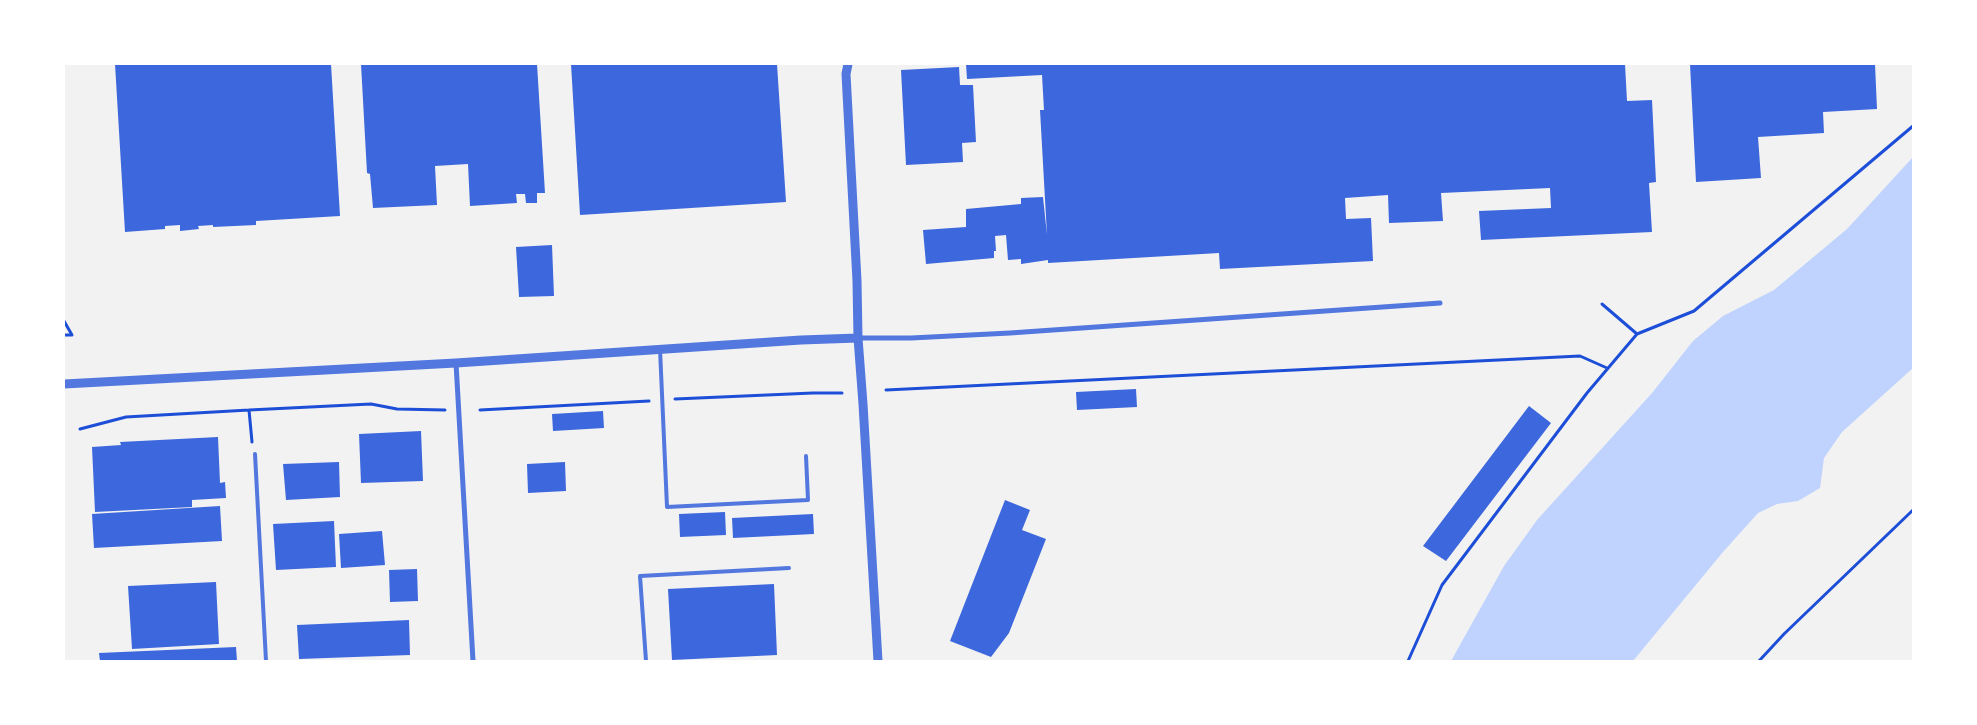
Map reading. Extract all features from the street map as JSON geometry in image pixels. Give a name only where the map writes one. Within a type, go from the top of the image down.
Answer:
[{"type":"street","points":[[848,64],[846,74],[857,281],[858,338],[878,661]]},
{"type":"street","points":[[64,384],[456,363],[800,340],[911,338],[1010,333],[1440,303]]},
{"type":"street","points":[[456,363],[473,661]]},
{"type":"lane","points":[[660,349],[666,506],[808,500],[806,456]]},
{"type":"lane","points":[[255,454],[266,661]]},
{"type":"lane","points":[[646,661],[640,576],[789,568]]},
{"type":"path","points":[[1408,661],[1442,585],[1607,368],[1638,334],[1694,311],[1913,126]]},
{"type":"path","points":[[1602,304],[1638,334]]},
{"type":"path","points":[[64,321],[72,335],[64,336]]},
{"type":"path","points":[[886,390],[1580,356],[1607,368]]},
{"type":"path","points":[[80,429],[126,417],[249,410],[371,404],[397,409],[448,410]]},
{"type":"path","points":[[249,410],[251,440]]},
{"type":"path","points":[[1759,661],[1784,634],[1913,510]]},
{"type":"water","points":[[1913,157],[1913,368],[1842,432],[1824,458],[1820,488],[1798,501],[1777,504],[1758,513],[1723,552],[1633,661],[1451,661],[1504,566],[1537,520],[1652,393],[1693,341],[1723,316],[1774,290],[1847,229]]},
{"type":"building","points":[[115,64],[331,64],[340,216],[256,221],[256,225],[198,226],[199,229],[180,231],[180,225],[165,226],[165,229],[125,232]]},
{"type":"building","points":[[361,64],[537,64],[545,193],[537,193],[537,203],[526,203],[525,194],[516,194],[517,203],[470,206],[468,164],[435,166],[437,205],[373,208],[370,174],[367,173]]},
{"type":"building","points":[[571,64],[777,64],[786,202],[580,215]]},
{"type":"building","points":[[966,64],[1625,64],[1627,101],[1652,100],[1656,182],[1649,183],[1652,232],[1481,240],[1479,211],[1551,208],[1550,188],[1441,193],[1443,221],[1389,223],[1388,195],[1345,198],[1346,219],[1371,218],[1373,261],[1220,269],[1219,253],[1048,263],[1048,260],[1021,264],[1021,259],[1008,260],[1006,235],[995,236],[996,251],[994,251],[994,258],[926,264],[923,230],[966,227],[966,209],[1021,204],[1021,198],[1043,197],[1047,235],[1040,110],[1044,110],[1042,75],[967,79]]},
{"type":"building","points":[[1690,64],[1875,64],[1877,109],[1823,112],[1824,133],[1758,137],[1761,178],[1696,182]]},
{"type":"building","points":[[959,67],[960,85],[973,85],[976,142],[962,143],[963,162],[906,165],[901,70]]},
{"type":"building","points":[[552,245],[554,296],[519,297],[516,247]]},
{"type":"building","points":[[1136,389],[1137,407],[1077,410],[1076,392]]},
{"type":"building","points":[[1529,406],[1551,423],[1446,561],[1423,546]]},
{"type":"building","points":[[603,411],[604,428],[553,431],[552,414]]},
{"type":"building","points":[[421,431],[423,481],[361,483],[359,434]]},
{"type":"building","points":[[218,437],[220,483],[225,482],[226,498],[192,500],[192,507],[95,512],[92,447],[121,445],[120,442]]},
{"type":"building","points":[[339,462],[340,497],[286,500],[283,464]]},
{"type":"building","points":[[565,462],[566,491],[528,493],[527,464]]},
{"type":"building","points":[[1005,500],[1030,510],[1022,530],[1046,539],[1009,633],[991,657],[950,641]]},
{"type":"building","points":[[220,506],[222,541],[94,548],[92,514]]},
{"type":"building","points":[[725,512],[726,535],[680,537],[679,514]]},
{"type":"building","points":[[813,514],[814,534],[733,538],[732,518]]},
{"type":"building","points":[[334,521],[336,567],[276,570],[273,524]]},
{"type":"building","points":[[382,531],[385,565],[341,568],[339,534]]},
{"type":"building","points":[[417,569],[418,601],[390,602],[389,570]]},
{"type":"building","points":[[216,582],[219,644],[132,649],[128,586]]},
{"type":"building","points":[[774,584],[777,655],[672,660],[668,589]]},
{"type":"building","points":[[409,620],[410,655],[299,659],[297,625]]},
{"type":"building","points":[[236,647],[237,661],[100,661],[99,653]]}]
